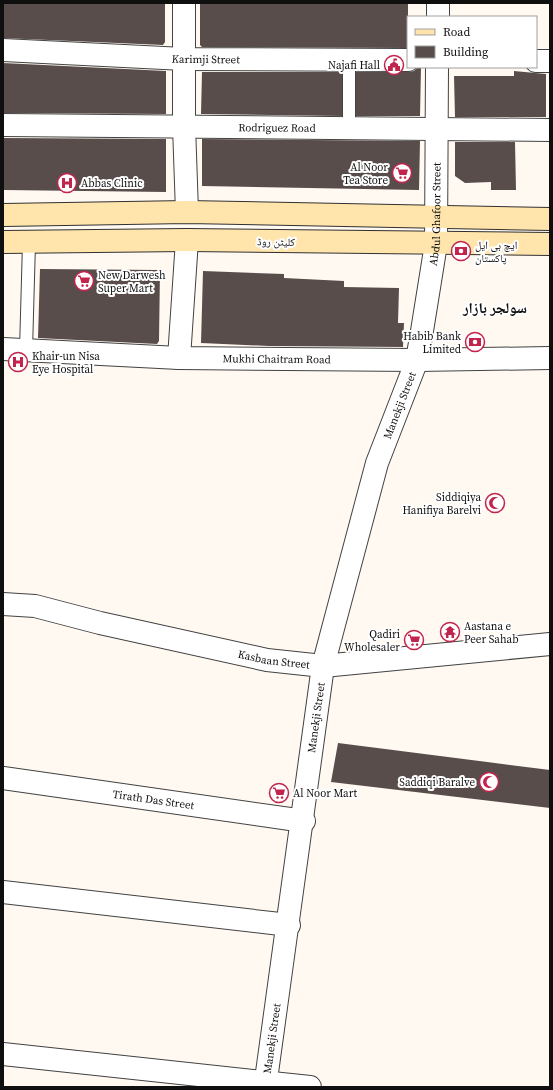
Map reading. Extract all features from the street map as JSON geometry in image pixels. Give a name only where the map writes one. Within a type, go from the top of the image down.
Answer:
[{"type":"main road","points":[[3,215],[187,212],[438,218],[550,218]]},
{"type":"main road","name":"کلیٹن روڈ","points":[[3,242],[29,243],[188,240],[436,244],[550,244]]},
{"type":"street","points":[[184,3],[184,126],[187,212]]},
{"type":"street","points":[[438,3],[438,16]]},
{"type":"street","name":"Karimji Street","points":[[3,50],[184,59],[407,60]]},
{"type":"street","points":[[537,61],[550,61]]},
{"type":"street","name":"Abdul Ghafoor Street","points":[[417,360],[436,244],[438,218],[437,68]]},
{"type":"street","name":"Rodriguez Road","points":[[3,125],[550,130]]},
{"type":"street","points":[[179,358],[188,240]]},
{"type":"street","name":"Mukhi Chaitram Road","points":[[3,349],[179,358],[417,360],[550,358]]},
{"type":"street","name":"Manekji Street","points":[[266,1084],[304,821],[324,666],[377,463],[417,360]]},
{"type":"street","name":"Kasbaan Street","points":[[3,604],[36,606],[100,623],[266,660],[324,666],[550,644]]},
{"type":"street","name":"Tirath Das Street","points":[[3,778],[304,821]]},
{"type":"street","points":[[3,892],[289,925]]},
{"type":"street","points":[[3,1054],[266,1084],[310,1087]]},
{"type":"lane","points":[[349,60],[349,128]]},
{"type":"lane","points":[[26,350],[29,243]]},
{"type":"building","points":[[3,3],[165,3],[165,42],[163,45],[3,38]]},
{"type":"building","points":[[200,3],[408,3],[407,48],[202,47],[200,45]]},
{"type":"building","points":[[3,63],[166,71],[166,114],[3,113]]},
{"type":"building","points":[[417,68],[421,68],[420,116],[356,116],[356,72],[414,71]]},
{"type":"building","points":[[514,71],[546,74],[546,117],[455,117],[454,76],[514,76]]},
{"type":"building","points":[[202,72],[342,72],[342,116],[201,114]]},
{"type":"building","points":[[3,138],[166,139],[166,192],[3,190]]},
{"type":"building","points":[[202,139],[420,141],[419,190],[202,186]]},
{"type":"building","points":[[455,142],[515,142],[516,190],[491,190],[491,182],[465,183],[455,176]]},
{"type":"building","points":[[40,269],[160,270],[159,341],[157,344],[38,338]]},
{"type":"building","points":[[203,271],[284,274],[284,278],[344,281],[344,287],[399,288],[398,323],[404,323],[403,347],[269,346],[201,343]]},
{"type":"building","points":[[338,743],[550,770],[550,808],[331,782]]},
{"type":"place","name":"Najafi Hall","points":[[394,65]]},
{"type":"place","name":"Al Noor Tea Store","points":[[402,173]]},
{"type":"place","name":"Abbas Clinic","points":[[67,183]]},
{"type":"place","name":"ایچ بی ایل پاکستان","points":[[461,251]]},
{"type":"place","name":"New Darwesh Super Mart","points":[[84,281]]},
{"type":"place","name":"Habib Bank Limited","points":[[475,342]]},
{"type":"place","name":"Khair-un Nisa Eye Hospital","points":[[18,362]]},
{"type":"place","name":"Siddiqiya Hanifiya Barelvi","points":[[495,503]]},
{"type":"place","name":"Aastana e Peer Sahab","points":[[450,632]]},
{"type":"place","name":"Qadiri Wholesaler","points":[[414,640]]},
{"type":"place","name":"Saddiqi Baralve","points":[[489,782]]},
{"type":"place","name":"Al Noor Mart","points":[[279,793]]},
{"type":"district","name":"سولجر بازار","points":[[495,307]]}]
